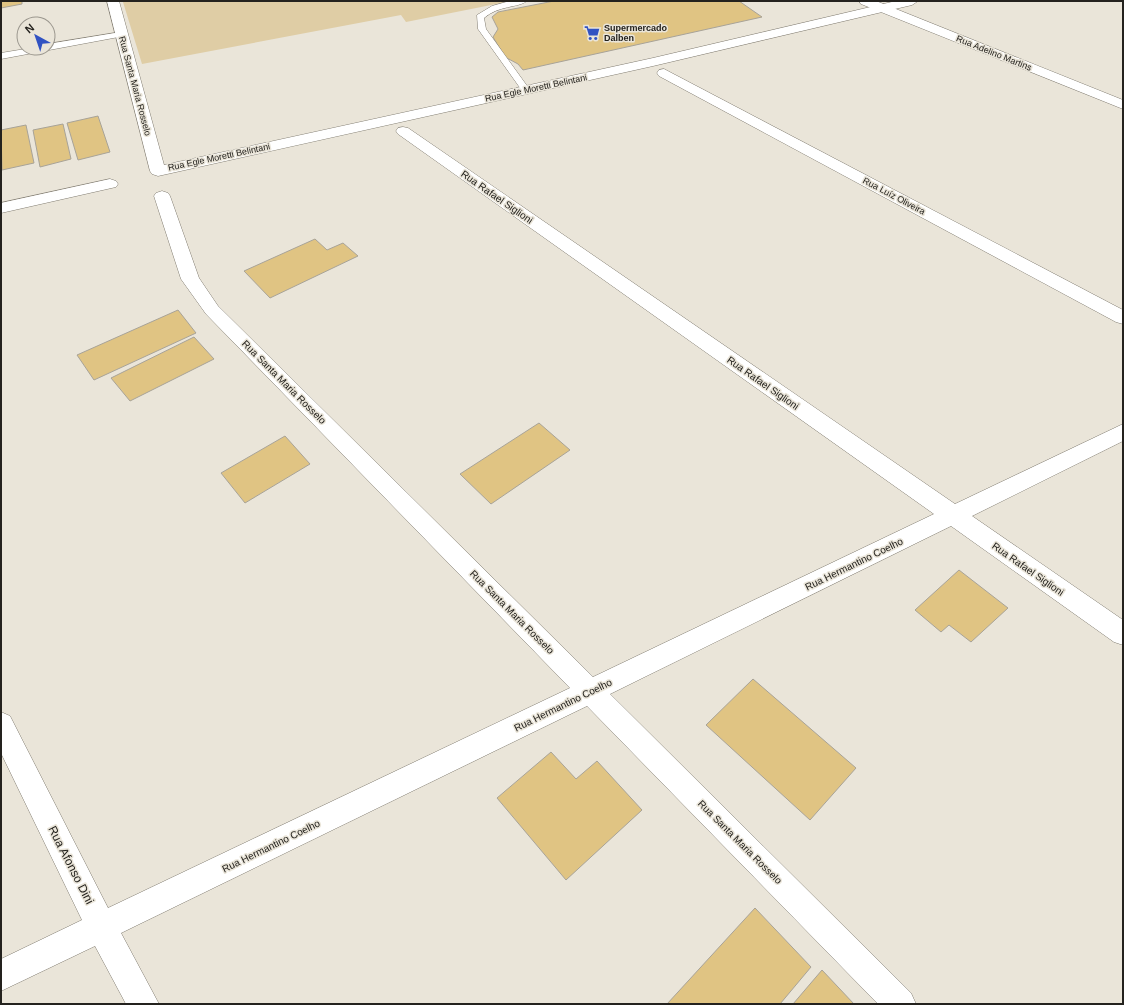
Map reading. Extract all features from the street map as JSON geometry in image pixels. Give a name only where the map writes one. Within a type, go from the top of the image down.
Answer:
[{"type":"street","name":"Rua Santa Maria Rosselo","points":[[113,1],[158,171]]},
{"type":"street","name":"Rua Adelino Martins","points":[[865,1],[1123,105]]},
{"type":"street","name":"Rua Egle Moretti Belintani","points":[[158,171],[526,90],[912,1]]},
{"type":"street","name":"Rua Luíz Oliveira","points":[[664,73],[1123,318]]},
{"type":"street","name":"Rua Rafael Siglioni","points":[[403,131],[1123,634]]},
{"type":"street","points":[[1,208],[110,184]]},
{"type":"street","name":"Rua Santa Maria Rosselo","points":[[162,196],[190,278],[212,310],[900,1004]]},
{"type":"street","name":"Rua Hermantino Coelho","points":[[1,975],[102,928],[591,692],[1123,432]]},
{"type":"street","name":"Rua Afonso Dini","points":[[1,725],[102,928],[143,1004]]},
{"type":"lane","points":[[523,1],[495,6],[486,11],[480,17],[482,29],[526,90]]},
{"type":"lane","points":[[56,46],[121,34]]},
{"type":"lane","points":[[1,56],[16,53]]},
{"type":"shaded area","points":[[511,1],[406,22],[401,15],[142,64],[123,2]]},
{"type":"building","points":[[1,1],[22,1],[22,4],[1,8]]},
{"type":"building","name":"Supermercado Dalben","points":[[554,1],[739,1],[762,17],[523,70],[518,64],[505,57],[493,37],[498,29],[492,17],[498,12]]},
{"type":"building","points":[[98,116],[110,152],[78,160],[67,123]]},
{"type":"building","points":[[63,124],[71,159],[40,167],[33,130]]},
{"type":"building","points":[[26,125],[34,163],[2,170],[1,130]]},
{"type":"building","points":[[315,239],[327,250],[343,243],[358,256],[270,298],[244,271]]},
{"type":"building","points":[[178,310],[196,333],[94,380],[77,355]]},
{"type":"building","points":[[194,337],[214,359],[130,401],[111,378]]},
{"type":"building","points":[[539,423],[570,450],[491,504],[460,474]]},
{"type":"building","points":[[285,436],[310,464],[245,503],[221,473]]},
{"type":"building","points":[[959,570],[1008,608],[971,642],[949,625],[941,632],[915,610]]},
{"type":"building","points":[[753,679],[856,768],[810,820],[706,725]]},
{"type":"building","points":[[551,752],[576,779],[597,761],[642,810],[566,880],[497,798]]},
{"type":"building","points":[[755,908],[811,967],[780,1004],[667,1004]]},
{"type":"building","points":[[822,970],[854,1004],[793,1004]]},
{"type":"place","name":"Supermercado Dalben","points":[[592,33]]}]
